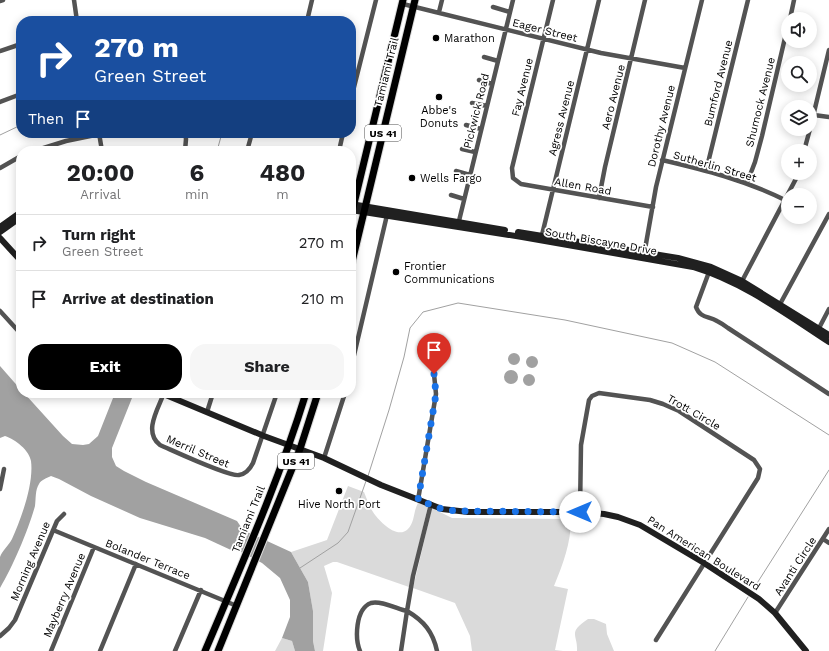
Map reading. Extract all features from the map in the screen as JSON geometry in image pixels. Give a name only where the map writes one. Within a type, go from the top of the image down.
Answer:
[{"type":"main road","name":"Tamiami Trail","points":[[356,193],[403,2]]},
{"type":"main road","name":"Tamiami Trail","points":[[356,246],[415,3]]},
{"type":"main road","name":"Tamiami Trail","points":[[205,651],[289,445],[304,398]]},
{"type":"main road","name":"Tamiami Trail","points":[[218,651],[300,449],[316,398]]},
{"type":"street","points":[[74,0],[77,16]]},
{"type":"street","points":[[308,16],[312,0]]},
{"type":"street","points":[[356,79],[376,0]]},
{"type":"street","points":[[439,12],[442,0]]},
{"type":"street","name":"Pickwick Road","points":[[458,224],[513,0]]},
{"type":"street","name":"Fay Avenue","points":[[513,178],[512,168],[553,0]]},
{"type":"street","name":"Agress Avenue","points":[[541,238],[599,0]]},
{"type":"street","name":"Aero Avenue","points":[[599,198],[604,167],[645,0]]},
{"type":"street","name":"Dorothy Avenue","points":[[644,255],[662,160],[702,0]]},
{"type":"street","name":"Bumford Avenue","points":[[706,171],[748,0]]},
{"type":"street","points":[[791,12],[794,0]]},
{"type":"street","name":"Eager Street","points":[[403,2],[415,3],[439,12],[587,50],[685,68]]},
{"type":"street","points":[[494,7],[510,12]]},
{"type":"street","points":[[0,51],[16,46]]},
{"type":"street","name":"Shumock Avenue","points":[[746,183],[755,162],[783,48]]},
{"type":"street","points":[[817,102],[829,50]]},
{"type":"street","points":[[484,57],[498,61]]},
{"type":"street","points":[[479,80],[492,84]]},
{"type":"street","points":[[0,102],[16,96]]},
{"type":"street","points":[[472,103],[486,106]]},
{"type":"street","points":[[817,115],[829,117]]},
{"type":"street","points":[[466,125],[481,129]]},
{"type":"street","points":[[50,146],[80,138]]},
{"type":"street","points":[[462,149],[475,152]]},
{"type":"street","points":[[0,168],[16,159]]},
{"type":"street","name":"Sutherlin Street","points":[[662,160],[746,183],[781,198]]},
{"type":"street","points":[[456,171],[470,175]]},
{"type":"street","name":"Allen Road","points":[[513,178],[521,184],[652,207]]},
{"type":"street","points":[[451,195],[464,199]]},
{"type":"street","points":[[740,283],[781,207]]},
{"type":"street","name":"South Biscayne Drive","points":[[356,209],[365,209],[644,255],[678,258],[701,264],[720,270],[817,331],[829,342]]},
{"type":"street","name":"South Biscayne Drive","points":[[365,209],[387,215],[458,224]]},
{"type":"street","points":[[779,307],[829,214]]},
{"type":"street","points":[[356,347],[387,215]]},
{"type":"street","points":[[0,227],[16,216]]},
{"type":"street","points":[[0,232],[16,221]]},
{"type":"street","points":[[0,238],[16,256]]},
{"type":"street","name":"South Biscayne Drive","points":[[644,255],[709,272],[740,283]]},
{"type":"street","points":[[709,272],[696,307],[697,311],[703,317],[715,320],[728,328],[829,394]]},
{"type":"street","points":[[817,331],[829,309]]},
{"type":"street","points":[[0,311],[16,329]]},
{"type":"street","name":"South Biscayne Drive","points":[[817,331],[829,335]]},
{"type":"street","points":[[418,500],[436,394],[434,374]]},
{"type":"street","name":"Trott Circle","points":[[580,512],[581,445],[590,398],[603,392],[650,400],[663,404],[679,411],[742,451],[756,462],[760,468],[758,478],[704,563]]},
{"type":"street","name":"Merril Street","points":[[161,398],[152,428],[152,436],[154,439],[160,445],[230,474],[237,475],[243,474],[254,463],[275,398]]},
{"type":"street","name":"Pan American Boulevard","points":[[175,398],[264,436],[324,458],[374,482],[442,509],[457,511],[580,512],[618,517],[640,525],[750,592],[775,613],[806,651]]},
{"type":"street","points":[[207,412],[211,398]]},
{"type":"street","points":[[324,458],[343,398]]},
{"type":"street","points":[[0,489],[4,469]]},
{"type":"street","points":[[401,651],[413,576],[431,504]]},
{"type":"street","name":"Morning Avenue","points":[[0,636],[15,620],[58,518],[64,514]]},
{"type":"street","name":"Avanti Circle","points":[[775,613],[829,529]]},
{"type":"street","name":"Bolander Terrace","points":[[53,530],[237,606]]},
{"type":"street","points":[[823,539],[829,543]]},
{"type":"street","name":"Mayberry Avenue","points":[[51,651],[94,547]]},
{"type":"street","points":[[656,640],[704,563]]},
{"type":"street","points":[[100,651],[136,564]]},
{"type":"street","points":[[175,651],[201,590]]},
{"type":"street","points":[[360,651],[358,645],[357,628],[364,608],[371,603],[377,603],[407,611],[419,618],[429,629],[438,651]]},
{"type":"shaded area","points":[[512,353],[516,353],[520,359],[516,365],[512,365],[508,361],[508,357]]},
{"type":"shaded area","points":[[530,356],[534,356],[538,362],[534,368],[530,368],[526,364],[526,360]]},
{"type":"shaded area","points":[[0,366],[16,384],[16,398],[29,398],[72,444],[89,444],[98,436],[113,398],[132,398],[112,448],[112,457],[116,466],[146,482],[237,521],[243,530],[291,552],[308,582],[313,611],[313,641],[315,651],[295,651],[292,641],[282,638],[290,617],[290,600],[280,578],[262,563],[241,552],[231,550],[205,538],[140,518],[51,476],[41,481],[38,486],[35,506],[24,537],[15,559],[0,588],[0,557],[12,539],[26,501],[31,480],[31,461],[28,453],[18,443],[5,436],[0,438]]},
{"type":"shaded area","points":[[511,370],[516,372],[518,377],[516,382],[511,384],[506,382],[504,377],[506,372]]},
{"type":"shaded area","points":[[527,374],[531,374],[535,380],[531,386],[527,386],[523,382],[523,378]]},
{"type":"shaded area","points":[[348,486],[364,492],[370,507],[376,516],[394,531],[404,532],[408,529],[413,520],[418,503],[428,506],[409,587],[337,562],[324,566],[332,593],[323,651],[315,651],[313,641],[313,611],[308,582],[291,552],[327,540]]},
{"type":"shaded area","points":[[432,508],[452,518],[571,519],[568,545],[554,586],[568,589],[555,650],[563,651],[472,651],[470,636],[455,603],[413,588]]},
{"type":"shaded area","points":[[588,619],[594,619],[606,624],[607,634],[614,651],[577,651],[576,631]]},
{"type":"shaded area","points":[[282,638],[292,641],[295,651],[275,651]]},
{"type":"waterway","points":[[0,135],[16,127]]},
{"type":"waterway","points":[[218,146],[221,138]]},
{"type":"waterway","points":[[368,476],[389,410],[404,357],[410,328],[423,312],[458,303],[565,320],[672,343],[715,362],[829,435]]},
{"type":"waterway","points":[[754,588],[829,470]]},
{"type":"waterway","points":[[300,568],[338,543],[348,532],[366,481]]},
{"type":"waterway","points":[[715,651],[748,597]]},
{"type":"place","name":"Marathon","points":[[436,38]]},
{"type":"place","name":"Abbe's Donuts","points":[[439,97]]},
{"type":"place","name":"Wells Fargo","points":[[412,178]]},
{"type":"place","name":"Frontier Communications","points":[[396,272]]},
{"type":"place","name":"Hive North Port","points":[[339,491]]},
{"type":"route","points":[[434,374],[436,394],[418,500],[442,509],[457,511],[580,512]]}]
